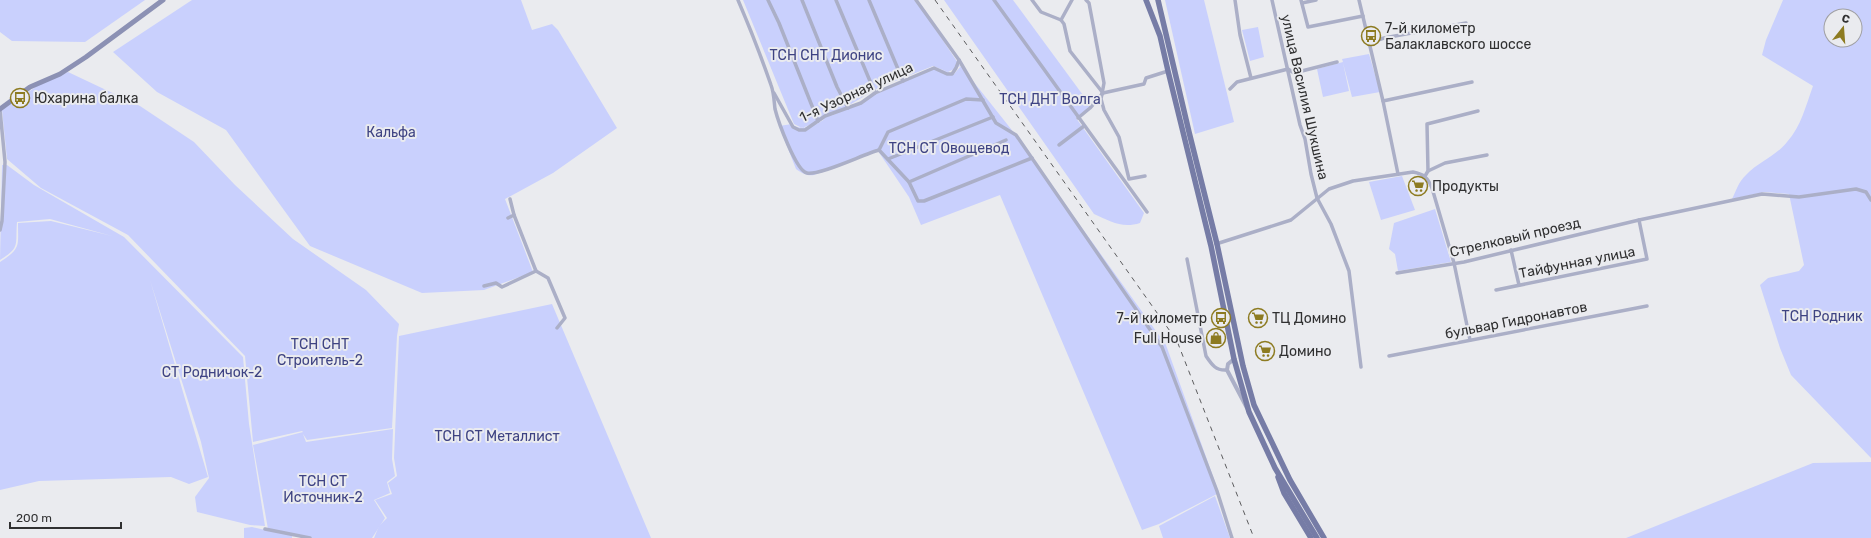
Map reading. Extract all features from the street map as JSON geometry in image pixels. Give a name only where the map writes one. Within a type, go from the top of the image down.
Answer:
[{"type":"main road","points":[[0,110],[30,87],[60,74],[86,57],[163,0]]},
{"type":"main road","points":[[1146,0],[1160,36],[1254,405],[1290,480],[1324,538]]},
{"type":"main road","points":[[1158,0],[1214,245],[1234,359],[1249,412],[1262,443],[1275,468],[1317,538]]},
{"type":"main road","points":[[1234,359],[1238,359],[1244,366]]},
{"type":"main road","points":[[1275,468],[1284,493],[1311,538]]},
{"type":"street","points":[[738,0],[757,45],[774,92],[775,109],[780,123],[798,168],[807,173],[820,172],[879,150],[888,132],[966,99],[984,100]]},
{"type":"street","points":[[768,0],[779,23],[818,120]]},
{"type":"street","points":[[802,0],[837,87],[848,108]]},
{"type":"street","points":[[836,0],[874,93]]},
{"type":"street","points":[[869,0],[904,81]]},
{"type":"street","points":[[916,0],[959,60],[984,100],[996,123],[1016,135],[1162,347],[1217,491],[1232,538]]},
{"type":"street","points":[[994,0],[1147,212]]},
{"type":"street","points":[[1032,0],[1041,12],[1061,20],[1064,24],[1070,51],[1103,93]]},
{"type":"street","points":[[1061,20],[1072,0]]},
{"type":"street","points":[[1086,0],[1089,3],[1104,83],[1101,99],[1104,110],[1119,137],[1129,179],[1145,176]]},
{"type":"street","points":[[1235,0],[1240,35],[1251,78]]},
{"type":"street","name":"улица Василия Шукшина","points":[[1272,0],[1300,125],[1310,157],[1311,174],[1317,198],[1331,224],[1349,271],[1361,367]]},
{"type":"street","points":[[1316,0],[1302,2],[1308,28],[1363,16]]},
{"type":"street","points":[[1359,0],[1384,101],[1398,174]]},
{"type":"street","points":[[1369,43],[1384,38],[1466,23]]},
{"type":"street","name":"1-я Узорная улица","points":[[774,92],[793,128],[805,130],[825,116],[861,103],[874,93],[934,68],[947,74],[952,74],[959,60]]},
{"type":"street","points":[[1230,89],[1237,82],[1251,78],[1288,69],[1294,73],[1337,62]]},
{"type":"street","points":[[1078,118],[1090,108],[1103,93],[1144,84],[1146,78],[1168,71]]},
{"type":"street","points":[[1384,101],[1472,82]]},
{"type":"street","points":[[0,110],[5,162],[2,221],[0,230]]},
{"type":"street","points":[[1425,176],[1428,171],[1427,124],[1478,111]]},
{"type":"street","points":[[888,159],[993,117]]},
{"type":"street","points":[[1059,145],[1084,126]]},
{"type":"street","points":[[909,182],[1006,140]]},
{"type":"street","points":[[879,150],[909,182],[918,201],[924,201],[1032,158]]},
{"type":"street","points":[[1428,171],[1445,163],[1487,155]]},
{"type":"street","points":[[1214,245],[1291,220],[1329,189],[1353,182],[1398,174],[1413,172],[1421,173],[1425,176],[1432,188],[1454,263],[1470,340]]},
{"type":"street","name":"Стрелковый проезд","points":[[1397,273],[1454,263],[1639,220],[1762,194],[1799,197],[1862,189],[1871,200]]},
{"type":"street","points":[[510,199],[514,214],[536,271],[548,278],[565,318],[557,328]]},
{"type":"street","points":[[508,218],[514,214]]},
{"type":"street","name":"Тайфунная улица","points":[[1496,290],[1647,259],[1639,220]]},
{"type":"street","points":[[1511,250],[1519,285]]},
{"type":"street","points":[[1187,258],[1206,356],[1213,366],[1221,371],[1227,370]]},
{"type":"street","points":[[484,286],[496,283],[502,288],[536,271]]},
{"type":"street","name":"бульвар Гидронавтов","points":[[1389,356],[1647,306]]},
{"type":"street","points":[[1234,359],[1228,364],[1227,370],[1249,412]]},
{"type":"street","points":[[266,529],[310,538]]},
{"type":"green space","points":[[0,0],[145,0],[85,42],[12,41],[0,32]]},
{"type":"green space","name":"Кальфа","points":[[192,0],[521,0],[532,30],[552,24],[558,30],[617,128],[553,173],[505,199],[533,272],[484,290],[422,293],[310,246],[226,130],[157,92],[113,52]]},
{"type":"green space","name":"ТСН СТ Овощевод","points":[[743,0],[916,0],[960,66],[948,72],[954,74],[961,66],[1011,129],[1166,345],[1219,493],[1159,524],[1142,530],[1000,195],[921,225],[909,197],[878,151],[814,175],[805,174],[796,169],[779,126],[792,124],[801,127],[794,124]],"holes":[[[933,66],[948,72],[933,67],[831,116],[878,88]],[[825,119],[813,125],[803,128]]]},
{"type":"green space","name":"ТСН ДНТ Волга","points":[[944,0],[1013,0],[1091,106],[1076,118],[1144,213],[1140,223],[1134,225],[1122,225],[1111,222],[1094,214]]},
{"type":"green space","points":[[1165,0],[1204,0],[1234,122],[1195,134]]},
{"type":"green space","name":"ТСН Родник","points":[[1783,0],[1871,0],[1871,458],[1791,375],[1780,348],[1760,285],[1768,278],[1799,271],[1804,265],[1789,194],[1764,192],[1732,199],[1744,177],[1756,166],[1783,147],[1792,136],[1803,116],[1813,86],[1762,55],[1766,40]]},
{"type":"green space","points":[[1258,27],[1264,57],[1250,61],[1242,30]]},
{"type":"green space","points":[[1369,54],[1380,92],[1352,97],[1343,63],[1349,91],[1323,97],[1317,69],[1343,62],[1342,59]]},
{"type":"green space","name":"ТСН СНТ Строитель-2","points":[[68,72],[140,106],[194,142],[235,185],[293,239],[366,290],[399,324],[392,428],[307,440],[303,434],[306,442],[393,429],[392,459],[395,476],[387,482],[390,493],[374,500],[385,518],[372,538],[309,538],[292,535],[292,538],[244,538],[244,528],[252,527],[279,533],[268,529],[253,445],[303,432],[253,442],[245,356],[128,235],[41,188],[7,159],[2,110],[40,84]]},
{"type":"green space","name":"СТ Родничок-2","points":[[2,165],[7,165],[34,185],[124,237],[243,357],[249,424],[265,526],[250,525],[197,512],[195,497],[209,478],[201,442],[150,280],[208,477],[189,484],[171,477],[39,481],[0,490],[0,262],[12,253],[17,246],[18,223],[51,221],[112,236],[50,219],[17,222],[16,245],[7,256],[0,260]]},
{"type":"green space","points":[[1402,176],[1415,210],[1381,220],[1369,182]]},
{"type":"green space","points":[[1435,209],[1451,262],[1398,271],[1395,254],[1389,249],[1394,223]]},
{"type":"green space","name":"ТСН СТ Металлист","points":[[552,304],[651,538],[374,538],[379,526],[387,518],[375,500],[392,494],[388,483],[397,476],[394,458],[399,336]]},
{"type":"green space","points":[[1871,462],[1871,538],[1626,538],[1813,463]]},
{"type":"green space","points":[[1215,496],[1230,538],[1163,538],[1159,526]]},
{"type":"railway","points":[[935,0],[1177,341],[1254,538]]},
{"type":"place","name":"7-й километр Балаклавского шоссе","points":[[1371,36]]},
{"type":"place","name":"Юхарина балка","points":[[20,98]]},
{"type":"place","name":"Продукты","points":[[1418,186]]},
{"type":"place","name":"7-й километр","points":[[1221,318]]},
{"type":"place","name":"ТЦ Домино","points":[[1258,318]]},
{"type":"place","name":"Full House","points":[[1216,338]]},
{"type":"place","name":"Домино","points":[[1265,351]]},
{"type":"park label","name":"ТСН СНТ Дионис","points":[[826,55]]},
{"type":"park label","name":"ТСН СТ Источник-2","points":[[323,490]]}]
